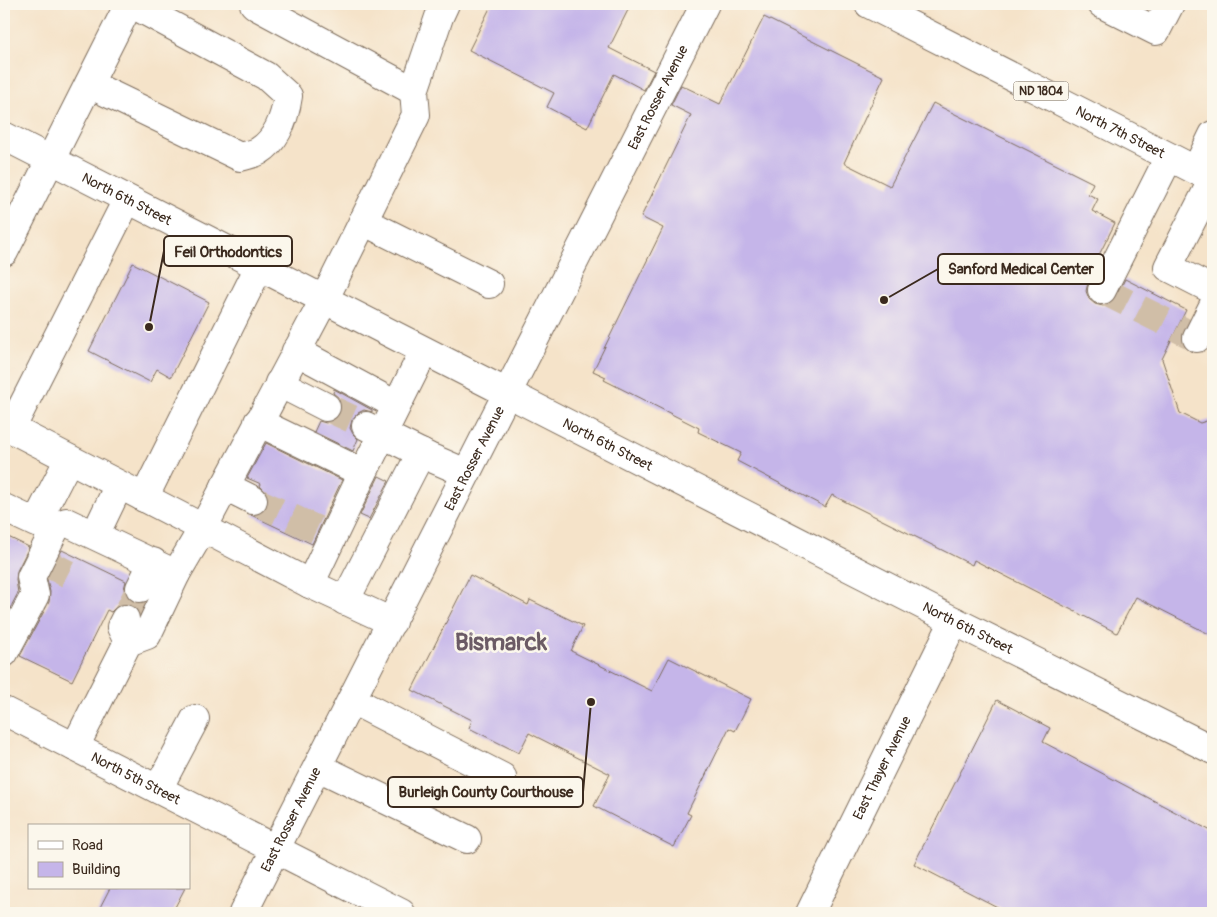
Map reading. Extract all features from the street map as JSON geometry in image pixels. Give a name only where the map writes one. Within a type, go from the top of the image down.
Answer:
[{"type":"street","points":[[4,252],[51,161],[89,84],[130,4],[266,76],[288,96],[286,109],[276,135],[258,151],[240,157],[89,84]]},
{"type":"street","points":[[254,4],[258,8],[414,90]]},
{"type":"street","points":[[140,588],[164,568],[203,528],[324,300],[416,115],[414,90],[445,4]]},
{"type":"street","name":"East Rosser Avenue","points":[[243,913],[706,4]]},
{"type":"street","name":"North 7th Street","points":[[869,4],[1207,176]]},
{"type":"street","points":[[1102,4],[1156,31],[1170,4]]},
{"type":"street","points":[[1213,135],[1207,176],[1168,267],[1213,290]]},
{"type":"street","name":"North 6th Street","points":[[4,136],[954,621],[1213,750]]},
{"type":"street","points":[[1102,290],[1169,157]]},
{"type":"street","points":[[127,200],[7,427],[310,584],[392,622]]},
{"type":"street","points":[[363,220],[489,284]]},
{"type":"street","points":[[144,498],[259,267]]},
{"type":"street","points":[[1197,338],[1213,306]]},
{"type":"street","points":[[296,351],[396,404]]},
{"type":"street","points":[[310,584],[328,535],[363,473],[374,429],[396,404],[424,351]]},
{"type":"street","points":[[279,383],[326,407]]},
{"type":"street","points":[[258,422],[363,473]]},
{"type":"street","points":[[374,429],[466,473]]},
{"type":"street","points":[[345,600],[421,452]]},
{"type":"street","points":[[4,508],[36,523],[69,459]]},
{"type":"street","points":[[64,551],[86,531],[119,485]]},
{"type":"street","points":[[224,486],[253,500]]},
{"type":"street","points":[[4,653],[42,588],[31,577],[56,527],[66,522],[164,568]]},
{"type":"street","points":[[75,747],[127,630],[147,635],[164,568]]},
{"type":"street","name":"East Thayer Avenue","points":[[810,913],[954,621]]},
{"type":"street","points":[[352,700],[502,777]]},
{"type":"street","name":"North 5th Street","points":[[4,710],[401,913]]},
{"type":"street","points":[[158,789],[195,719]]},
{"type":"street","points":[[318,767],[468,840]]},
{"type":"building","points":[[492,4],[631,4],[609,48],[654,71],[644,90],[614,74],[587,128],[547,107],[554,93],[469,50]]},
{"type":"building","points":[[764,17],[884,77],[844,163],[890,186],[933,103],[1093,183],[1088,194],[1098,199],[1092,211],[1115,223],[1095,263],[1097,265],[1086,291],[1089,299],[1095,304],[1103,306],[1111,303],[1125,279],[1186,310],[1162,359],[1180,413],[1200,423],[1213,419],[1213,636],[1136,597],[1117,633],[974,560],[972,565],[832,495],[825,507],[737,461],[741,453],[698,432],[699,428],[604,380],[606,377],[593,371],[663,228],[641,217],[691,115],[671,105],[681,85],[720,104]]},
{"type":"building","points":[[133,263],[209,302],[171,377],[157,369],[150,382],[89,351]]},
{"type":"building","points":[[334,389],[372,410],[372,412],[364,410],[358,413],[352,420],[350,428],[358,439],[353,451],[314,432],[319,421],[326,423],[334,420],[340,414],[342,406],[339,398],[333,393]]},
{"type":"building","points":[[266,443],[342,480],[312,544],[251,515],[262,513],[267,507],[269,500],[266,492],[260,486],[261,484],[247,478]]},
{"type":"building","points":[[379,476],[389,481],[369,519],[360,515]]},
{"type":"building","points":[[4,535],[29,547],[17,571],[18,593],[4,620]]},
{"type":"building","points":[[62,550],[126,581],[124,589],[127,597],[133,602],[140,604],[145,602],[139,614],[138,610],[132,605],[125,603],[117,606],[111,612],[107,610],[72,681],[20,656],[49,602],[50,592],[47,579]]},
{"type":"building","points":[[470,575],[528,605],[530,600],[583,626],[571,651],[652,691],[669,658],[751,699],[735,731],[729,728],[687,813],[691,815],[674,847],[594,806],[610,774],[529,733],[519,753],[469,728],[472,720],[412,690]]},
{"type":"building","points":[[997,700],[1050,728],[1043,742],[1213,832],[1213,913],[1009,913],[914,864]]},
{"type":"building","points":[[109,890],[184,890],[172,913],[97,913]]},
{"type":"tunnel","points":[[1102,290],[1197,338]]},
{"type":"tunnel","points":[[326,407],[365,425]]},
{"type":"tunnel","points":[[253,500],[324,533]]},
{"type":"tunnel","points":[[49,580],[64,551]]},
{"type":"tunnel","points":[[125,619],[140,588]]},
{"type":"place","name":"Sanford Medical Center","points":[[884,300]]},
{"type":"place","name":"Feil Orthodontics","points":[[149,327]]},
{"type":"place","name":"Burleigh County Courthouse","points":[[591,702]]},
{"type":"district","name":"Bismarck","points":[[501,642]]}]
